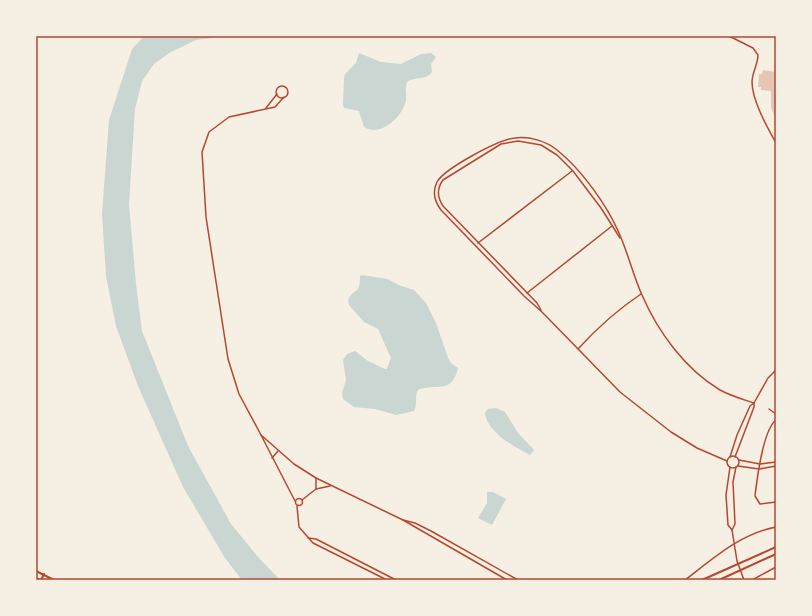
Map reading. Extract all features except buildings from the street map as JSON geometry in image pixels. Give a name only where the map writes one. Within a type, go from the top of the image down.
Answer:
[{"type":"main road","points":[[702,580],[776,547]]},
{"type":"main road","points":[[719,580],[776,554]]},
{"type":"main road","points":[[36,571],[54,580]]},
{"type":"main road","points":[[36,578],[40,580],[44,574]]},
{"type":"street","points":[[729,36],[753,48],[758,55],[752,78],[752,87],[765,123],[776,143]]},
{"type":"street","points":[[266,108],[273,101],[280,86],[285,87],[288,91],[275,107],[229,117],[220,123],[209,132],[202,152],[206,217],[228,359],[239,394],[298,506],[299,527],[313,543],[387,580]]},
{"type":"street","points":[[277,93],[279,96],[284,97]]},
{"type":"street","points":[[744,580],[737,561],[732,530],[728,525],[726,512],[726,496],[730,467],[727,461],[696,448],[647,414],[620,392],[542,312],[524,296],[439,207],[435,200],[437,181],[444,174],[488,147],[505,139],[520,137],[545,143],[562,155],[584,179],[607,211],[622,240],[642,294],[664,335],[692,368],[719,389],[754,403]]},
{"type":"street","points":[[542,312],[527,294],[441,203],[438,194],[439,188],[446,177],[495,147],[518,141],[536,144],[546,148],[560,157],[573,171],[601,208],[622,240]]},
{"type":"street","points":[[478,243],[573,171]]},
{"type":"street","points":[[527,294],[612,226]]},
{"type":"street","points":[[578,349],[607,318],[642,294]]},
{"type":"street","points":[[727,461],[730,457],[737,435],[750,406],[754,403],[768,378],[776,370]]},
{"type":"street","points":[[735,457],[754,407],[754,403]]},
{"type":"street","points":[[769,409],[776,414]]},
{"type":"street","points":[[776,420],[764,446],[755,500],[760,504],[776,502]]},
{"type":"street","points":[[261,435],[294,464],[316,478],[403,520],[507,580]]},
{"type":"street","points":[[272,458],[278,451]]},
{"type":"street","points":[[730,457],[760,464],[776,462]]},
{"type":"street","points":[[732,530],[735,524],[733,482],[738,460]]},
{"type":"street","points":[[730,467],[759,470],[776,466]]},
{"type":"street","points":[[316,478],[316,489]]},
{"type":"street","points":[[298,506],[302,504],[302,500],[316,489],[330,486]]},
{"type":"street","points":[[295,500],[298,498],[302,500]]},
{"type":"street","points":[[403,520],[415,523],[431,531],[518,580]]},
{"type":"street","points":[[685,580],[734,544],[758,530],[776,527]]},
{"type":"street","points":[[308,538],[316,539],[396,580]]},
{"type":"street","points":[[752,580],[776,567]]},
{"type":"shaded area","points":[[144,36],[227,36],[196,40],[169,53],[154,64],[142,81],[135,109],[129,204],[136,284],[142,331],[188,446],[231,524],[258,557],[280,580],[242,580],[225,558],[183,487],[138,386],[116,326],[106,276],[102,214],[109,120],[132,49]]},
{"type":"shaded area","points":[[359,53],[381,62],[401,64],[421,54],[431,53],[436,57],[431,64],[432,72],[429,75],[407,82],[406,101],[399,115],[389,124],[377,130],[364,127],[359,111],[344,108],[343,105],[345,74],[356,63]]},
{"type":"shaded area","points":[[362,275],[387,279],[401,286],[414,290],[426,303],[436,323],[448,358],[451,363],[458,368],[455,377],[447,385],[418,390],[414,411],[396,415],[375,409],[354,407],[343,399],[342,393],[346,380],[343,360],[347,354],[355,351],[368,361],[385,369],[387,369],[391,358],[378,329],[364,322],[349,305],[348,300],[350,296],[358,289],[360,276]]},
{"type":"shaded area","points":[[496,408],[505,412],[518,433],[534,450],[530,455],[516,448],[496,433],[487,420],[485,413],[488,409]]},
{"type":"shaded area","points":[[487,492],[493,492],[506,499],[492,525],[478,518],[487,503]]}]
